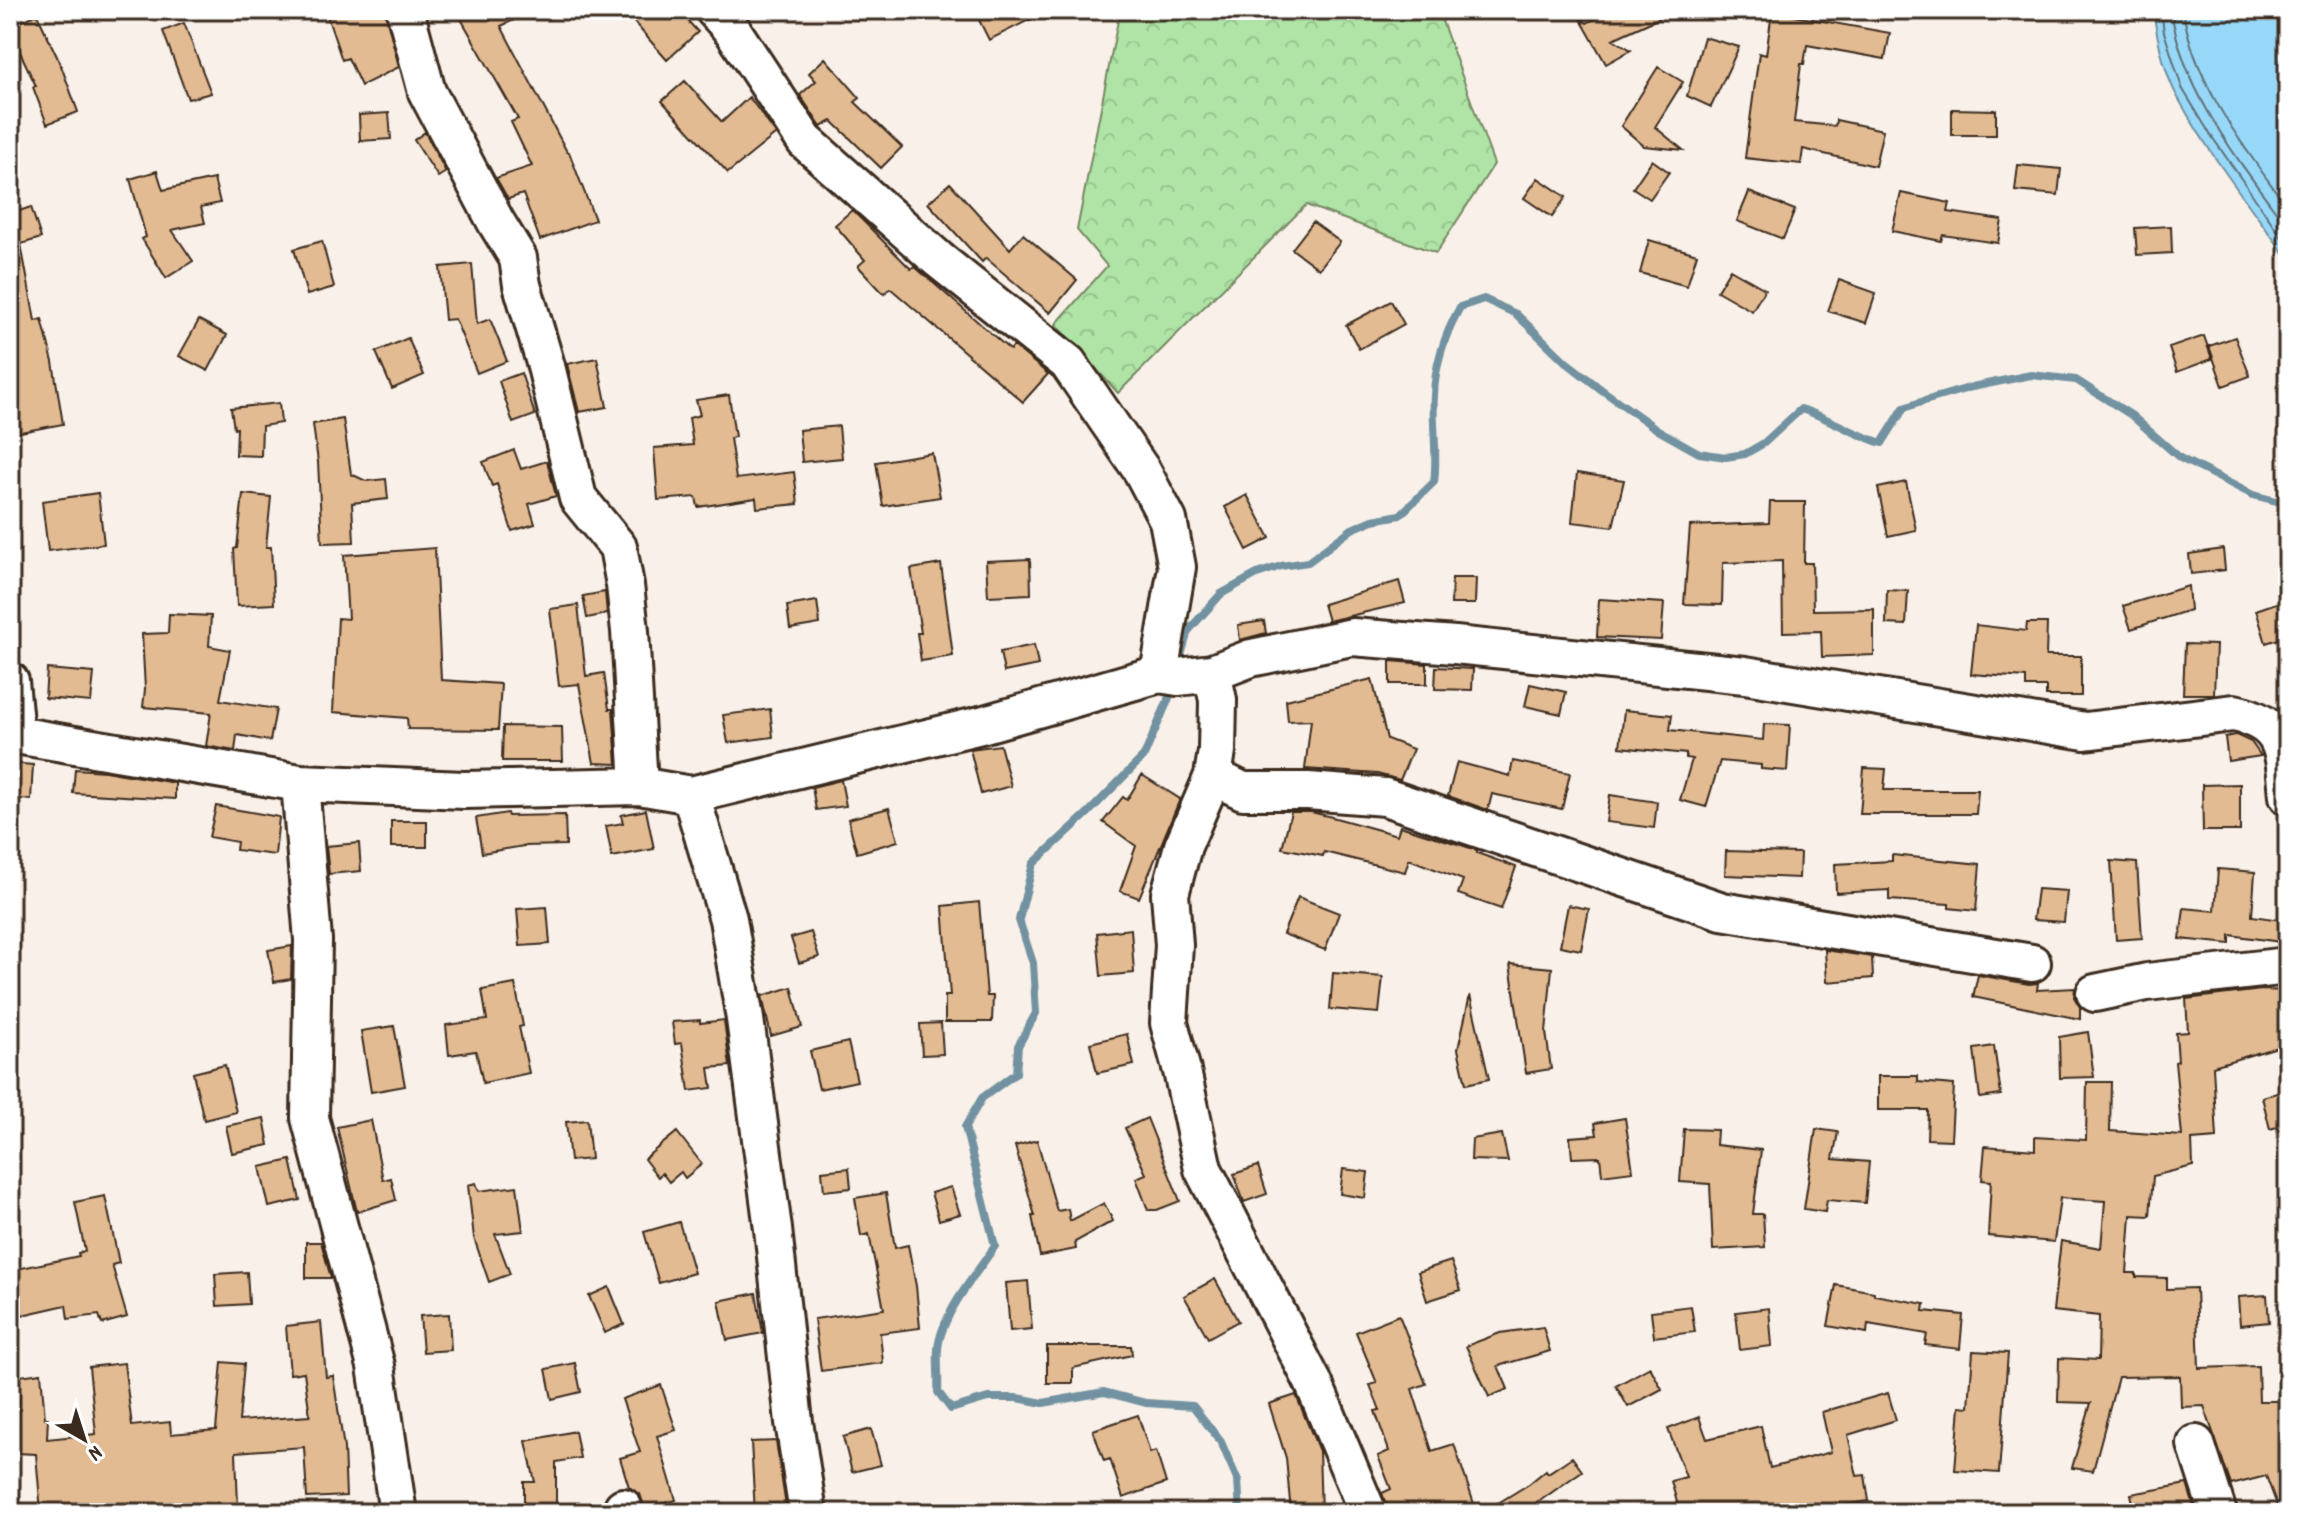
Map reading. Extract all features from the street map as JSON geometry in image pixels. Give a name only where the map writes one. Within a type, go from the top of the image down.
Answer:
[{"type":"street","points":[[405,10],[427,92],[518,258],[522,285],[546,366],[578,498],[618,547],[630,631],[639,786]]},
{"type":"street","points":[[714,10],[733,31],[805,141],[939,260],[1068,363],[1142,471],[1168,520],[1177,567],[1159,674]]},
{"type":"street","points":[[10,681],[12,733],[300,783],[464,790],[639,786],[691,795],[981,725],[1159,674],[1178,677],[1212,673],[1251,658],[1352,637],[1745,675],[2085,731],[2234,713],[2257,717],[2272,730],[2284,754],[2288,796]]},
{"type":"street","points":[[1212,673],[1218,700],[1213,776],[1183,846],[1170,894],[1174,945],[1169,1023],[1203,1169],[1313,1382],[1368,1513]]},
{"type":"street","points":[[1213,776],[1243,791],[1308,791],[1385,797],[1722,911],[2032,963]]},
{"type":"street","points":[[300,783],[313,940],[310,1118],[376,1366],[398,1513]]},
{"type":"street","points":[[691,795],[728,919],[745,1019],[808,1513]]},
{"type":"street","points":[[2095,993],[2147,982],[2288,966]]},
{"type":"street","points":[[2196,1444],[2218,1513]]},
{"type":"green space","points":[[1120,10],[1438,10],[1494,164],[1436,253],[1306,205],[1118,393],[1056,324],[1107,266],[1077,230]]},
{"type":"water","points":[[2153,10],[2288,10],[2288,259],[2215,158],[2176,94],[2164,64]]},
{"type":"building","points":[[325,10],[385,10],[399,67],[361,86],[348,58],[342,60]]},
{"type":"building","points":[[456,10],[535,10],[501,26],[569,152],[595,220],[540,240],[523,194],[508,199],[496,178],[532,166],[511,122],[518,119]]},
{"type":"building","points":[[645,10],[678,10],[698,32],[667,60],[633,21]]},
{"type":"building","points":[[974,10],[1049,10],[989,40]]},
{"type":"building","points":[[1609,10],[1677,10],[1613,39],[1631,50],[1606,64],[1580,18],[1587,23]]},
{"type":"building","points":[[1772,12],[1890,33],[1885,59],[1807,45],[1804,64],[1801,64],[1794,122],[1835,126],[1836,120],[1883,130],[1875,166],[1803,149],[1801,164],[1745,158],[1759,53],[1766,55]]},
{"type":"building","points":[[37,14],[78,112],[47,124],[33,87],[36,86],[10,31],[10,27]]},
{"type":"building","points":[[184,23],[211,93],[188,99],[163,31]]},
{"type":"building","points":[[1704,37],[1739,47],[1711,107],[1687,96]]},
{"type":"building","points":[[825,58],[860,98],[855,102],[902,147],[881,168],[832,121],[821,127],[800,95],[816,81],[809,73]]},
{"type":"building","points":[[1658,67],[1683,82],[1655,127],[1683,150],[1644,146],[1621,126]]},
{"type":"building","points":[[685,81],[722,122],[749,97],[776,134],[728,173],[662,101]]},
{"type":"building","points":[[1952,109],[1996,110],[1996,135],[1952,135]]},
{"type":"building","points":[[389,113],[391,139],[360,141],[359,115]]},
{"type":"building","points":[[425,132],[446,172],[438,177],[414,140]]},
{"type":"building","points":[[1652,160],[1669,172],[1650,199],[1633,188]]},
{"type":"building","points":[[2018,165],[2061,169],[2058,195],[2015,191]]},
{"type":"building","points":[[157,171],[163,190],[214,179],[220,203],[201,207],[205,223],[172,230],[193,261],[166,278],[142,239],[146,237],[130,179]]},
{"type":"building","points":[[1538,178],[1566,197],[1552,217],[1524,198]]},
{"type":"building","points":[[950,183],[1010,249],[1023,234],[1077,280],[1050,313],[986,258],[982,262],[928,203]]},
{"type":"building","points":[[1749,192],[1795,210],[1783,239],[1737,221]]},
{"type":"building","points":[[1901,193],[1950,203],[1948,212],[2002,220],[1998,243],[1943,235],[1941,241],[1892,231]]},
{"type":"building","points":[[31,207],[41,238],[21,244],[35,321],[42,319],[53,362],[63,424],[10,434],[10,245],[16,244],[10,214]]},
{"type":"building","points":[[852,210],[911,269],[914,266],[1010,350],[1014,346],[1048,374],[1023,402],[890,288],[884,294],[858,266],[865,260],[835,225]]},
{"type":"building","points":[[1313,222],[1340,242],[1319,269],[1292,249]]},
{"type":"building","points":[[2171,226],[2172,253],[2137,255],[2135,228]]},
{"type":"building","points":[[1649,240],[1697,254],[1687,286],[1640,273]]},
{"type":"building","points":[[322,241],[334,287],[307,295],[294,249]]},
{"type":"building","points":[[472,264],[477,324],[490,319],[507,361],[477,373],[455,319],[445,320],[440,267]]},
{"type":"building","points":[[1730,269],[1765,289],[1752,311],[1717,291]]},
{"type":"building","points":[[1839,280],[1876,293],[1866,323],[1828,311]]},
{"type":"building","points":[[1391,301],[1404,324],[1359,349],[1346,325]]},
{"type":"building","points":[[199,320],[227,335],[208,371],[179,356]]},
{"type":"building","points":[[2204,336],[2212,359],[2177,372],[2169,348]]},
{"type":"building","points":[[2235,337],[2250,376],[2223,386],[2209,346]]},
{"type":"building","points":[[408,338],[424,375],[392,389],[376,352]]},
{"type":"building","points":[[597,358],[607,407],[579,412],[567,364]]},
{"type":"building","points":[[521,373],[535,415],[513,423],[499,381]]},
{"type":"building","points":[[729,395],[735,437],[730,438],[736,479],[794,472],[798,504],[757,508],[756,498],[698,507],[696,497],[658,500],[654,448],[693,445],[689,418],[700,415],[696,400]]},
{"type":"building","points":[[279,403],[281,423],[262,426],[261,456],[236,455],[237,428],[234,429],[231,408]]},
{"type":"building","points":[[343,419],[351,474],[366,481],[386,479],[388,499],[352,503],[354,542],[322,543],[313,424]]},
{"type":"building","points":[[839,426],[842,458],[802,462],[799,430]]},
{"type":"building","points":[[514,450],[521,469],[547,461],[556,496],[529,504],[535,524],[512,531],[497,484],[492,486],[483,462]]},
{"type":"building","points":[[932,453],[940,497],[883,506],[876,462]]},
{"type":"building","points":[[1577,473],[1624,480],[1613,527],[1572,522]]},
{"type":"building","points":[[1906,482],[1916,530],[1888,536],[1878,488]]},
{"type":"building","points":[[98,493],[104,544],[48,551],[42,501]]},
{"type":"building","points":[[243,494],[271,497],[266,547],[271,547],[274,604],[237,606],[234,549],[237,548]]},
{"type":"building","points":[[1247,495],[1270,538],[1247,550],[1225,507]]},
{"type":"building","points":[[1770,502],[1805,502],[1804,563],[1812,563],[1813,610],[1874,609],[1874,655],[1822,657],[1821,631],[1783,632],[1782,561],[1723,563],[1722,605],[1684,604],[1690,526],[1769,523]]},
{"type":"building","points":[[435,548],[441,680],[501,684],[498,730],[408,729],[407,718],[333,712],[338,618],[348,619],[344,555]]},
{"type":"building","points":[[2223,549],[2225,570],[2191,574],[2189,554]]},
{"type":"building","points":[[1030,559],[1031,594],[988,596],[986,561]]},
{"type":"building","points":[[941,564],[953,656],[921,661],[917,633],[921,633],[911,569]]},
{"type":"building","points":[[1452,578],[1476,578],[1475,604],[1451,604]]},
{"type":"building","points":[[1399,581],[1405,603],[1328,621],[1323,604]]},
{"type":"building","points":[[2188,586],[2190,610],[2131,629],[2123,606]]},
{"type":"building","points":[[1887,590],[1908,591],[1906,625],[1886,624]]},
{"type":"building","points":[[605,592],[607,614],[587,618],[583,596]]},
{"type":"building","points":[[1599,599],[1664,603],[1661,640],[1597,637]]},
{"type":"building","points":[[817,601],[820,624],[790,629],[787,606]]},
{"type":"building","points":[[2282,601],[2288,621],[2288,636],[2266,643],[2256,610]]},
{"type":"building","points":[[578,605],[586,676],[604,673],[609,709],[613,709],[617,764],[594,763],[579,684],[559,686],[550,609]]},
{"type":"building","points":[[169,614],[211,616],[209,646],[230,650],[220,700],[276,709],[270,741],[237,735],[235,751],[206,746],[211,713],[143,707],[142,634],[168,633]]},
{"type":"building","points":[[1264,621],[1266,633],[1240,640],[1238,625]]},
{"type":"building","points":[[2027,623],[2047,623],[2046,656],[2081,656],[2081,696],[2046,696],[2046,687],[2026,687],[2026,678],[1971,674],[1976,625],[2026,631]]},
{"type":"building","points":[[2185,644],[2216,645],[2214,694],[2183,694]]},
{"type":"building","points":[[1034,645],[1038,665],[1004,672],[1000,652]]},
{"type":"building","points":[[1390,661],[1427,664],[1427,684],[1390,684]]},
{"type":"building","points":[[1436,667],[1473,669],[1472,690],[1435,689]]},
{"type":"building","points":[[47,669],[94,673],[91,702],[45,698]]},
{"type":"building","points":[[1372,679],[1387,739],[1413,749],[1400,780],[1377,774],[1305,769],[1311,720],[1288,721],[1286,700]]},
{"type":"building","points":[[1530,684],[1566,692],[1561,714],[1525,706]]},
{"type":"building","points":[[770,709],[773,737],[728,743],[723,715]]},
{"type":"building","points":[[1624,710],[1672,715],[1670,730],[1763,740],[1764,724],[1790,725],[1787,771],[1720,761],[1706,807],[1680,800],[1692,759],[1686,758],[1686,754],[1620,747]]},
{"type":"building","points":[[503,726],[562,727],[563,761],[502,761]]},
{"type":"building","points":[[2236,735],[2251,742],[2261,756],[2228,761],[2225,737]]},
{"type":"building","points":[[1000,745],[1011,786],[981,794],[970,749]]},
{"type":"building","points":[[1513,761],[1570,773],[1562,809],[1492,794],[1488,810],[1448,796],[1457,762],[1510,776]]},
{"type":"building","points":[[10,763],[33,765],[31,800],[10,798]]},
{"type":"building","points":[[1864,768],[1886,769],[1884,790],[1978,790],[1976,814],[1860,814]]},
{"type":"building","points":[[75,769],[175,783],[175,799],[73,793]]},
{"type":"building","points":[[1142,775],[1180,799],[1139,898],[1120,891],[1136,846],[1103,822],[1123,797],[1127,800]]},
{"type":"building","points":[[841,780],[846,806],[816,810],[812,787]]},
{"type":"building","points":[[2240,784],[2240,831],[2203,831],[2202,785]]},
{"type":"building","points":[[1610,795],[1657,802],[1654,828],[1606,822]]},
{"type":"building","points":[[216,806],[279,817],[275,855],[236,850],[237,842],[209,837]]},
{"type":"building","points":[[889,808],[898,841],[857,853],[848,819]]},
{"type":"building","points":[[646,810],[654,849],[612,857],[606,826],[623,823],[621,815]]},
{"type":"building","points":[[1291,812],[1311,812],[1397,835],[1400,826],[1477,850],[1477,853],[1516,867],[1501,909],[1458,894],[1463,880],[1409,859],[1405,872],[1324,852],[1323,856],[1282,848]]},
{"type":"building","points":[[507,813],[508,816],[565,815],[566,845],[524,846],[482,853],[476,818]]},
{"type":"building","points":[[391,821],[427,821],[427,847],[391,847]]},
{"type":"building","points":[[359,843],[361,871],[329,874],[326,846]]},
{"type":"building","points":[[1726,851],[1800,853],[1799,878],[1725,875]]},
{"type":"building","points":[[1892,855],[1980,864],[1976,911],[1949,908],[1949,904],[1889,900],[1889,890],[1836,893],[1835,864],[1892,861]]},
{"type":"building","points":[[2111,861],[2137,863],[2142,938],[2116,940]]},
{"type":"building","points":[[2218,869],[2255,872],[2252,916],[2288,921],[2288,943],[2230,935],[2230,944],[2180,939],[2184,908],[2215,911]]},
{"type":"building","points":[[2037,889],[2067,891],[2064,922],[2033,920]]},
{"type":"building","points":[[1298,897],[1339,913],[1325,950],[1283,934]]},
{"type":"building","points":[[979,902],[987,996],[993,996],[992,1022],[945,1022],[945,996],[950,996],[943,906]]},
{"type":"building","points":[[1568,905],[1589,909],[1581,950],[1560,946]]},
{"type":"building","points":[[547,907],[550,944],[520,946],[517,909]]},
{"type":"building","points":[[1131,929],[1134,973],[1101,976],[1097,933]]},
{"type":"building","points":[[811,932],[819,957],[799,963],[791,938]]},
{"type":"building","points":[[292,946],[291,979],[274,982],[268,950]]},
{"type":"building","points":[[1825,950],[1872,957],[1873,978],[1827,982]]},
{"type":"building","points":[[1510,964],[1552,968],[1546,1032],[1551,1069],[1526,1073]]},
{"type":"building","points":[[1333,973],[1383,977],[1379,1013],[1330,1009]]},
{"type":"building","points":[[1978,975],[2038,983],[2037,990],[2075,988],[2074,997],[2080,1007],[2080,1019],[1973,997]]},
{"type":"building","points":[[515,984],[523,1026],[519,1027],[529,1073],[483,1083],[476,1051],[449,1055],[446,1025],[487,1020],[482,990]]},
{"type":"building","points":[[792,987],[802,1027],[771,1036],[762,996]]},
{"type":"building","points":[[2262,990],[2288,991],[2288,1044],[2213,1066],[2217,1138],[2192,1140],[2193,1166],[2153,1176],[2150,1216],[2131,1215],[2127,1273],[2136,1273],[2136,1277],[2167,1278],[2167,1289],[2196,1288],[2199,1368],[2258,1366],[2259,1401],[2288,1401],[2288,1513],[2280,1513],[2266,1476],[2231,1485],[2204,1406],[2181,1407],[2180,1376],[2118,1377],[2093,1471],[2072,1468],[2091,1403],[2058,1402],[2059,1358],[2098,1360],[2099,1316],[2053,1311],[2061,1241],[2101,1248],[2105,1201],[2060,1198],[2054,1242],[1988,1236],[1991,1181],[1982,1180],[1985,1146],[2035,1150],[2035,1137],[2086,1140],[2087,1082],[2111,1082],[2110,1131],[2182,1136],[2175,1062],[2178,1061],[2176,1033],[2188,1032],[2186,999]]},
{"type":"building","points":[[1470,995],[1489,1079],[1466,1084],[1458,1049]]},
{"type":"building","points":[[700,1020],[700,1023],[724,1020],[730,1066],[709,1068],[712,1088],[689,1091],[682,1043],[675,1044],[672,1022]]},
{"type":"building","points":[[941,1023],[943,1054],[922,1055],[920,1024]]},
{"type":"building","points":[[394,1026],[405,1086],[371,1092],[361,1031]]},
{"type":"building","points":[[2088,1032],[2094,1077],[2060,1078],[2059,1037]]},
{"type":"building","points":[[1127,1034],[1134,1065],[1097,1073],[1090,1043]]},
{"type":"building","points":[[848,1042],[857,1081],[819,1089],[810,1051]]},
{"type":"building","points":[[1994,1046],[2001,1095],[1980,1098],[1974,1049]]},
{"type":"building","points":[[225,1065],[236,1112],[204,1120],[193,1073]]},
{"type":"building","points":[[1878,1076],[1918,1076],[1918,1082],[1954,1085],[1951,1140],[1927,1139],[1928,1110],[1878,1110]]},
{"type":"building","points":[[2288,1090],[2288,1124],[2270,1129],[2262,1097]]},
{"type":"building","points":[[264,1118],[269,1145],[232,1153],[226,1126]]},
{"type":"building","points":[[1147,1118],[1180,1201],[1157,1210],[1148,1210],[1136,1178],[1146,1174],[1125,1128]]},
{"type":"building","points":[[1625,1118],[1633,1171],[1602,1175],[1600,1157],[1572,1158],[1570,1137],[1597,1135],[1595,1123]]},
{"type":"building","points":[[371,1120],[383,1180],[391,1178],[396,1200],[357,1212],[337,1127]]},
{"type":"building","points":[[587,1120],[591,1159],[570,1161],[566,1122]]},
{"type":"building","points":[[1684,1129],[1717,1130],[1716,1145],[1761,1150],[1753,1214],[1763,1214],[1765,1247],[1713,1250],[1710,1184],[1680,1182]]},
{"type":"building","points":[[1816,1129],[1838,1132],[1833,1159],[1869,1162],[1865,1203],[1827,1200],[1825,1212],[1804,1209]]},
{"type":"building","points":[[677,1132],[702,1164],[685,1178],[681,1172],[669,1182],[662,1173],[658,1177],[644,1159]]},
{"type":"building","points":[[1502,1134],[1508,1161],[1471,1160],[1472,1139]]},
{"type":"building","points":[[1037,1140],[1057,1211],[1068,1209],[1070,1221],[1104,1203],[1113,1221],[1075,1242],[1076,1249],[1040,1256],[1032,1216],[1035,1216],[1015,1146]]},
{"type":"building","points":[[291,1160],[300,1200],[269,1207],[260,1167]]},
{"type":"building","points":[[1258,1166],[1267,1194],[1244,1202],[1234,1174]]},
{"type":"building","points":[[849,1168],[851,1188],[824,1191],[822,1171]]},
{"type":"building","points":[[1343,1169],[1368,1172],[1365,1198],[1340,1194]]},
{"type":"building","points":[[476,1183],[479,1191],[517,1186],[523,1231],[495,1234],[510,1274],[489,1282],[474,1238],[468,1185]]},
{"type":"building","points":[[951,1187],[960,1214],[939,1220],[931,1193]]},
{"type":"building","points":[[886,1193],[895,1248],[908,1245],[920,1328],[880,1333],[883,1363],[821,1371],[814,1319],[884,1309],[869,1234],[861,1236],[855,1198]]},
{"type":"building","points":[[105,1196],[119,1263],[112,1265],[127,1317],[102,1324],[99,1315],[68,1319],[66,1305],[22,1315],[12,1270],[79,1256],[78,1253],[85,1251],[75,1202]]},
{"type":"building","points":[[679,1222],[694,1273],[659,1283],[644,1232]]},
{"type":"building","points":[[306,1242],[321,1242],[331,1278],[306,1278]]},
{"type":"building","points":[[1451,1261],[1461,1290],[1427,1301],[1418,1272]]},
{"type":"building","points":[[247,1272],[249,1304],[217,1306],[215,1274]]},
{"type":"building","points":[[1215,1279],[1238,1321],[1208,1338],[1184,1296]]},
{"type":"building","points":[[1028,1281],[1032,1329],[1010,1331],[1006,1283]]},
{"type":"building","points":[[1836,1285],[1925,1304],[1924,1311],[1963,1315],[1960,1349],[1925,1345],[1927,1334],[1868,1324],[1867,1333],[1828,1326]]},
{"type":"building","points":[[609,1287],[624,1324],[605,1333],[589,1296]]},
{"type":"building","points":[[756,1293],[763,1333],[727,1340],[719,1301]]},
{"type":"building","points":[[2267,1295],[2269,1322],[2240,1325],[2238,1297]]},
{"type":"building","points":[[1691,1306],[1695,1332],[1654,1337],[1651,1311]]},
{"type":"building","points":[[1769,1308],[1772,1346],[1740,1350],[1736,1312]]},
{"type":"building","points":[[449,1314],[451,1350],[423,1352],[420,1316]]},
{"type":"building","points":[[1399,1315],[1426,1384],[1412,1389],[1432,1451],[1454,1444],[1477,1513],[1389,1513],[1382,1493],[1391,1489],[1378,1456],[1389,1451],[1375,1411],[1380,1410],[1370,1385],[1377,1383],[1356,1332]]},
{"type":"building","points":[[321,1322],[326,1377],[333,1376],[344,1448],[346,1496],[307,1498],[304,1447],[236,1452],[238,1506],[133,1513],[41,1513],[36,1454],[16,1453],[19,1399],[15,1399],[13,1377],[41,1373],[45,1418],[48,1418],[47,1439],[96,1434],[89,1367],[124,1363],[132,1426],[170,1422],[171,1434],[216,1430],[222,1362],[244,1364],[239,1421],[310,1416],[304,1372],[290,1374],[286,1326]]},
{"type":"building","points":[[1543,1327],[1550,1351],[1498,1366],[1508,1389],[1489,1397],[1466,1346],[1500,1333]]},
{"type":"building","points":[[1047,1346],[1131,1346],[1132,1355],[1073,1368],[1073,1383],[1047,1383]]},
{"type":"building","points":[[1973,1351],[2008,1353],[1999,1473],[1955,1470],[1960,1406],[1969,1407]]},
{"type":"building","points":[[575,1363],[581,1392],[552,1399],[546,1369]]},
{"type":"building","points":[[1650,1367],[1662,1389],[1628,1407],[1616,1386]]},
{"type":"building","points":[[661,1385],[676,1430],[657,1436],[676,1500],[645,1509],[640,1494],[629,1487],[620,1458],[640,1452],[622,1399]]},
{"type":"building","points":[[1888,1393],[1896,1420],[1848,1435],[1857,1476],[1865,1475],[1869,1501],[1801,1512],[1680,1513],[1671,1481],[1686,1477],[1668,1429],[1699,1417],[1707,1439],[1761,1426],[1770,1468],[1831,1452],[1822,1412]]},
{"type":"building","points":[[1296,1395],[1319,1451],[1321,1513],[1291,1513],[1286,1458],[1269,1404]]},
{"type":"building","points":[[1138,1415],[1150,1453],[1156,1451],[1166,1483],[1123,1498],[1110,1459],[1104,1461],[1093,1430]]},
{"type":"building","points":[[871,1429],[881,1465],[852,1472],[843,1437]]},
{"type":"building","points":[[575,1431],[580,1458],[556,1462],[556,1513],[524,1513],[524,1482],[535,1482],[526,1441]]},
{"type":"building","points":[[776,1441],[787,1513],[755,1513],[751,1442]]},
{"type":"building","points":[[1572,1457],[1582,1471],[1534,1505],[1539,1513],[1482,1513],[1546,1470],[1548,1473]]},
{"type":"building","points":[[2187,1484],[2196,1513],[2135,1513],[2131,1494]]},
{"type":"waterway","points":[[1180,659],[1188,631],[1221,594],[1257,574],[1308,562],[1352,529],[1373,520],[1400,515],[1434,482],[1434,395],[1441,350],[1460,307],[1484,299],[1516,314],[1566,362],[1602,390],[1658,430],[1699,453],[1726,457],[1745,454],[1764,443],[1801,409],[1882,443],[1904,408],[1972,387],[2031,375],[2076,380],[2131,415],[2180,458],[2253,495],[2288,504]]},
{"type":"waterway","points":[[1175,684],[1144,756],[1033,864],[1019,920],[1033,963],[1036,1013],[1018,1046],[1016,1073],[982,1098],[965,1127],[995,1246],[960,1295],[946,1322],[938,1349],[938,1392],[951,1409],[988,1398],[1018,1398],[1043,1403],[1104,1392],[1146,1403],[1193,1406],[1221,1442],[1238,1481],[1240,1513]]}]
